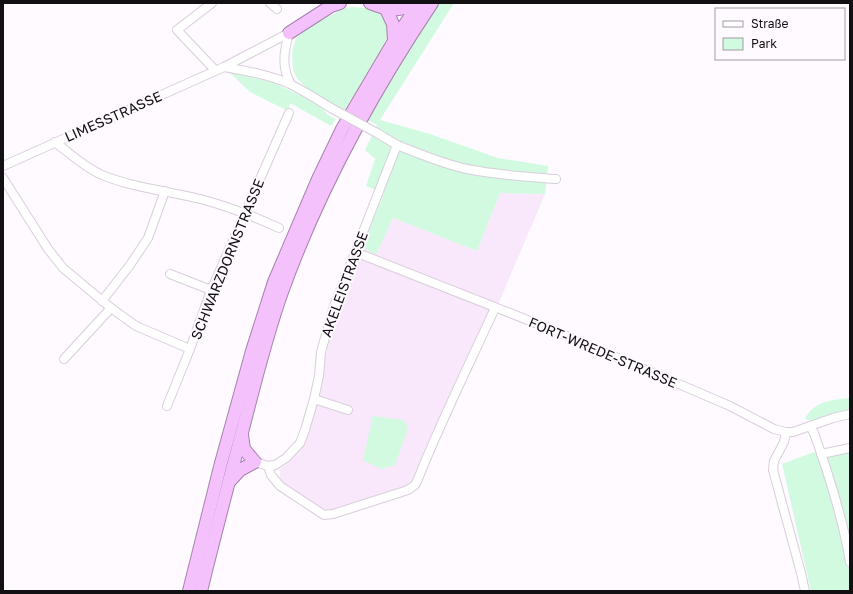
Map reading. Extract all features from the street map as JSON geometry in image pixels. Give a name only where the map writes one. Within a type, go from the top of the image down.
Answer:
[{"type":"highway","points":[[289,33],[331,6],[340,3]]},
{"type":"highway","points":[[370,3],[386,10],[400,9],[407,7],[412,3]]},
{"type":"highway","points":[[189,591],[221,463],[252,350],[274,282],[318,179],[342,129],[394,41],[419,3]]},
{"type":"highway","points":[[201,591],[228,483],[282,292],[314,213],[343,154],[369,104],[432,3]]},
{"type":"highway","points":[[386,10],[393,24],[394,41]]},
{"type":"highway","points":[[228,483],[240,470],[255,462],[244,448],[242,433]]},
{"type":"street","points":[[212,3],[177,30],[215,70]]},
{"type":"street","points":[[270,3],[278,9]]},
{"type":"street","points":[[289,33],[285,47],[284,63],[286,77],[291,84]]},
{"type":"street","name":"LIMESSTRASSE","points":[[3,166],[224,67],[258,51],[289,33]]},
{"type":"street","name":"LIMESSTRASSE","points":[[224,67],[245,70],[291,84],[397,145]]},
{"type":"street","name":"SCHWARZDORNSTRASSE","points":[[167,406],[190,349],[211,290],[288,113]]},
{"type":"street","points":[[55,142],[80,162],[100,174],[127,182],[205,200],[245,213],[279,228]]},
{"type":"street","points":[[397,145],[444,162],[466,168],[501,174],[556,179]]},
{"type":"street","name":"AKELEISTRASSE","points":[[268,466],[275,465],[286,458],[300,442],[305,430],[319,376],[321,352],[333,309],[397,145]]},
{"type":"street","points":[[3,178],[54,258],[76,280],[136,326],[190,349]]},
{"type":"street","points":[[102,301],[140,251],[148,238],[165,191]]},
{"type":"street","name":"FORT-WREDE-STRASSE","points":[[355,252],[553,330],[699,392],[774,429],[786,432]]},
{"type":"street","points":[[170,274],[211,290]]},
{"type":"street","points":[[64,359],[111,308]]},
{"type":"street","points":[[255,462],[268,466],[271,475],[280,486],[324,515],[333,514],[408,490],[415,485],[418,479],[436,435],[495,308]]},
{"type":"street","points":[[314,399],[348,410]]},
{"type":"street","points":[[805,591],[773,470],[774,461],[784,442],[786,432],[800,430],[833,418],[850,414]]},
{"type":"street","points":[[810,426],[814,433],[830,481],[846,538],[850,562]]},
{"type":"street","points":[[821,454],[850,448]]},
{"type":"shaded area","points":[[500,193],[545,194],[497,307],[407,492],[331,518],[280,480],[280,469],[288,463],[300,449],[310,431],[322,379],[328,337],[362,247],[376,255],[393,218],[477,251]]},
{"type":"green space","points":[[439,3],[454,3],[380,120],[430,134],[498,158],[548,166],[545,194],[500,193],[477,251],[393,218],[376,255],[362,247],[384,193],[366,186],[375,159],[365,150],[377,125],[366,119]]},
{"type":"green space","points":[[352,7],[369,9],[381,13],[386,19],[388,31],[383,47],[345,110],[315,94],[301,82],[293,69],[292,54],[298,36],[305,30],[345,8]]},
{"type":"green space","points":[[229,72],[274,83],[318,104],[328,115],[336,119],[331,126],[290,103],[288,111],[250,92]]},
{"type":"green space","points":[[850,398],[850,409],[812,421],[805,419],[813,408],[824,402]]},
{"type":"green space","points":[[373,416],[404,420],[408,428],[395,465],[381,469],[363,460]]},
{"type":"green space","points":[[850,444],[850,591],[811,591],[782,464],[822,449]]}]
